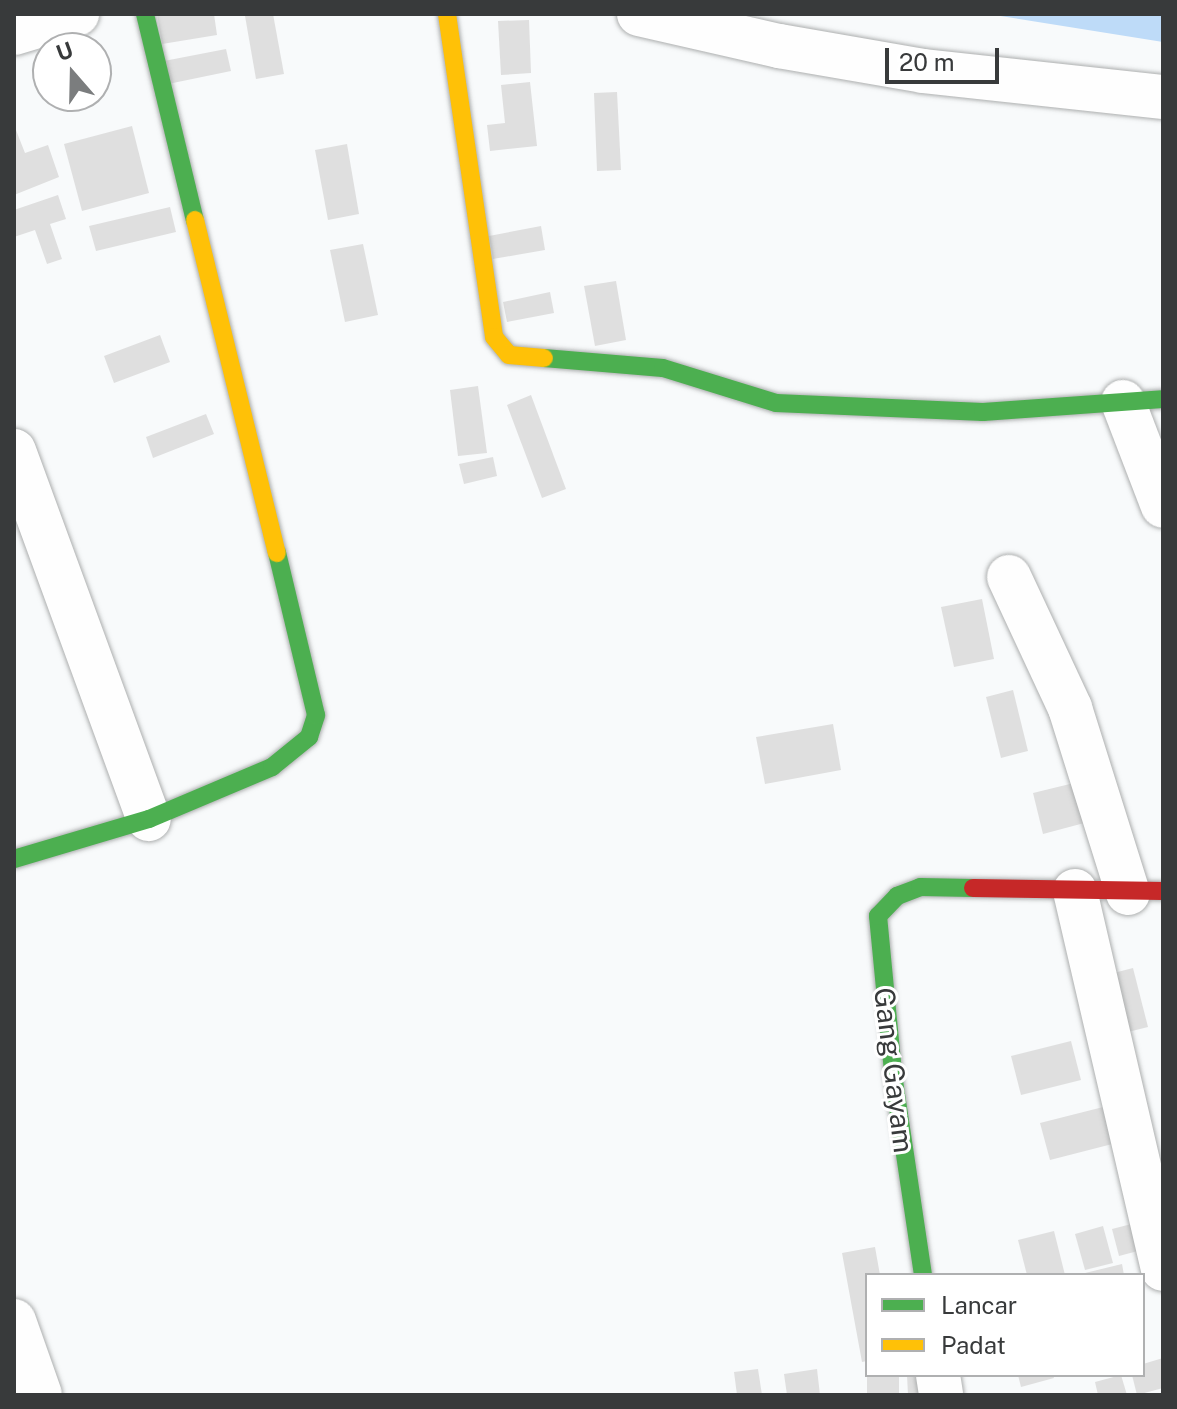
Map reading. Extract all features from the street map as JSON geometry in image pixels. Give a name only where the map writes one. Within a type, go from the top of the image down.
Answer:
[{"type":"street","points":[[14,33],[77,14]]},
{"type":"street","points":[[14,859],[149,819],[296,753],[309,737],[316,715],[145,14]]},
{"type":"street","points":[[447,14],[494,337],[509,355],[663,368],[776,403],[983,412],[1143,400],[1163,506]]},
{"type":"street","points":[[639,14],[779,46],[923,71],[1163,97]]},
{"type":"street","points":[[14,451],[149,819]]},
{"type":"street","points":[[1009,577],[1070,708],[1145,892],[1075,891],[1163,1269]]},
{"type":"street","name":"Gang Gayam","points":[[923,1273],[878,945],[878,916],[897,896],[920,887],[1075,891]]},
{"type":"street","points":[[14,1321],[40,1395]]},
{"type":"water","points":[[988,14],[1163,14],[1163,42]]},
{"type":"building","points":[[157,14],[214,14],[217,35],[162,44]]},
{"type":"building","points":[[273,14],[284,74],[256,79],[245,16]]},
{"type":"building","points":[[529,20],[531,73],[501,75],[498,21]]},
{"type":"building","points":[[226,49],[231,71],[168,84],[164,61]]},
{"type":"building","points":[[530,82],[537,146],[490,151],[487,125],[505,123],[501,85]]},
{"type":"building","points":[[617,92],[621,170],[597,171],[594,93]]},
{"type":"building","points":[[14,125],[25,153],[48,145],[59,177],[14,195]]},
{"type":"building","points":[[132,126],[149,193],[82,211],[64,144]]},
{"type":"building","points":[[347,144],[359,214],[328,220],[315,150]]},
{"type":"building","points":[[58,195],[66,219],[50,224],[62,259],[47,264],[35,230],[14,237],[14,210]]},
{"type":"building","points":[[170,207],[176,232],[96,251],[89,226]]},
{"type":"building","points":[[541,226],[545,250],[493,259],[489,236]]},
{"type":"building","points":[[363,244],[378,315],[345,322],[330,250]]},
{"type":"building","points":[[616,281],[626,340],[595,346],[584,286]]},
{"type":"building","points":[[550,292],[554,313],[507,322],[503,302]]},
{"type":"building","points":[[160,335],[170,362],[114,383],[104,356]]},
{"type":"building","points":[[478,386],[487,453],[458,456],[450,390]]},
{"type":"building","points":[[531,395],[566,489],[542,498],[507,405]]},
{"type":"building","points":[[206,414],[214,434],[153,458],[146,437]]},
{"type":"building","points":[[493,457],[497,476],[464,484],[459,464]]},
{"type":"building","points":[[982,599],[994,659],[954,667],[941,607]]},
{"type":"building","points":[[1013,690],[1028,751],[1001,758],[986,697]]},
{"type":"building","points":[[833,724],[841,770],[765,784],[756,737]]},
{"type":"building","points":[[1078,782],[1088,822],[1043,834],[1033,793]]},
{"type":"building","points":[[1133,968],[1148,1027],[1116,1035],[1102,976]]},
{"type":"building","points":[[1071,1041],[1081,1080],[1021,1095],[1011,1056]]},
{"type":"building","points":[[1115,1104],[1124,1141],[1050,1160],[1040,1123]]},
{"type":"building","points":[[1143,1221],[1149,1248],[1119,1256],[1112,1229]]},
{"type":"building","points":[[1103,1226],[1113,1263],[1085,1270],[1075,1234]]},
{"type":"building","points":[[1054,1231],[1064,1273],[1026,1273],[1018,1240]]},
{"type":"building","points":[[875,1247],[880,1273],[865,1273],[865,1361],[862,1362],[842,1253]]},
{"type":"building","points":[[1122,1264],[1124,1273],[1085,1273]]},
{"type":"building","points":[[1163,1358],[1163,1388],[1137,1395],[1132,1377],[1145,1377],[1145,1363]]},
{"type":"building","points":[[758,1369],[762,1395],[737,1395],[734,1372]]},
{"type":"building","points":[[817,1369],[820,1395],[787,1395],[784,1374]]},
{"type":"building","points":[[867,1377],[899,1377],[899,1395],[867,1395]]},
{"type":"building","points":[[907,1377],[933,1377],[934,1395],[908,1395]]},
{"type":"building","points":[[1018,1377],[1054,1378],[1021,1387]]},
{"type":"building","points":[[1122,1377],[1127,1395],[1098,1395],[1095,1382]]},
{"type":"traffic: fast","points":[[145,14],[195,220]]},
{"type":"traffic: fast","points":[[544,358],[663,368],[776,403],[983,412],[1163,399]]},
{"type":"traffic: fast","points":[[14,859],[149,819],[272,767],[309,737],[316,715],[277,553]]},
{"type":"traffic: fast","points":[[923,1273],[894,1082],[878,916],[897,896],[920,887],[973,888]]},
{"type":"traffic: slow","points":[[447,14],[494,337],[509,355],[544,358]]},
{"type":"traffic: slow","points":[[195,220],[277,553]]},
{"type":"traffic: jam","points":[[973,888],[1163,891]]}]
